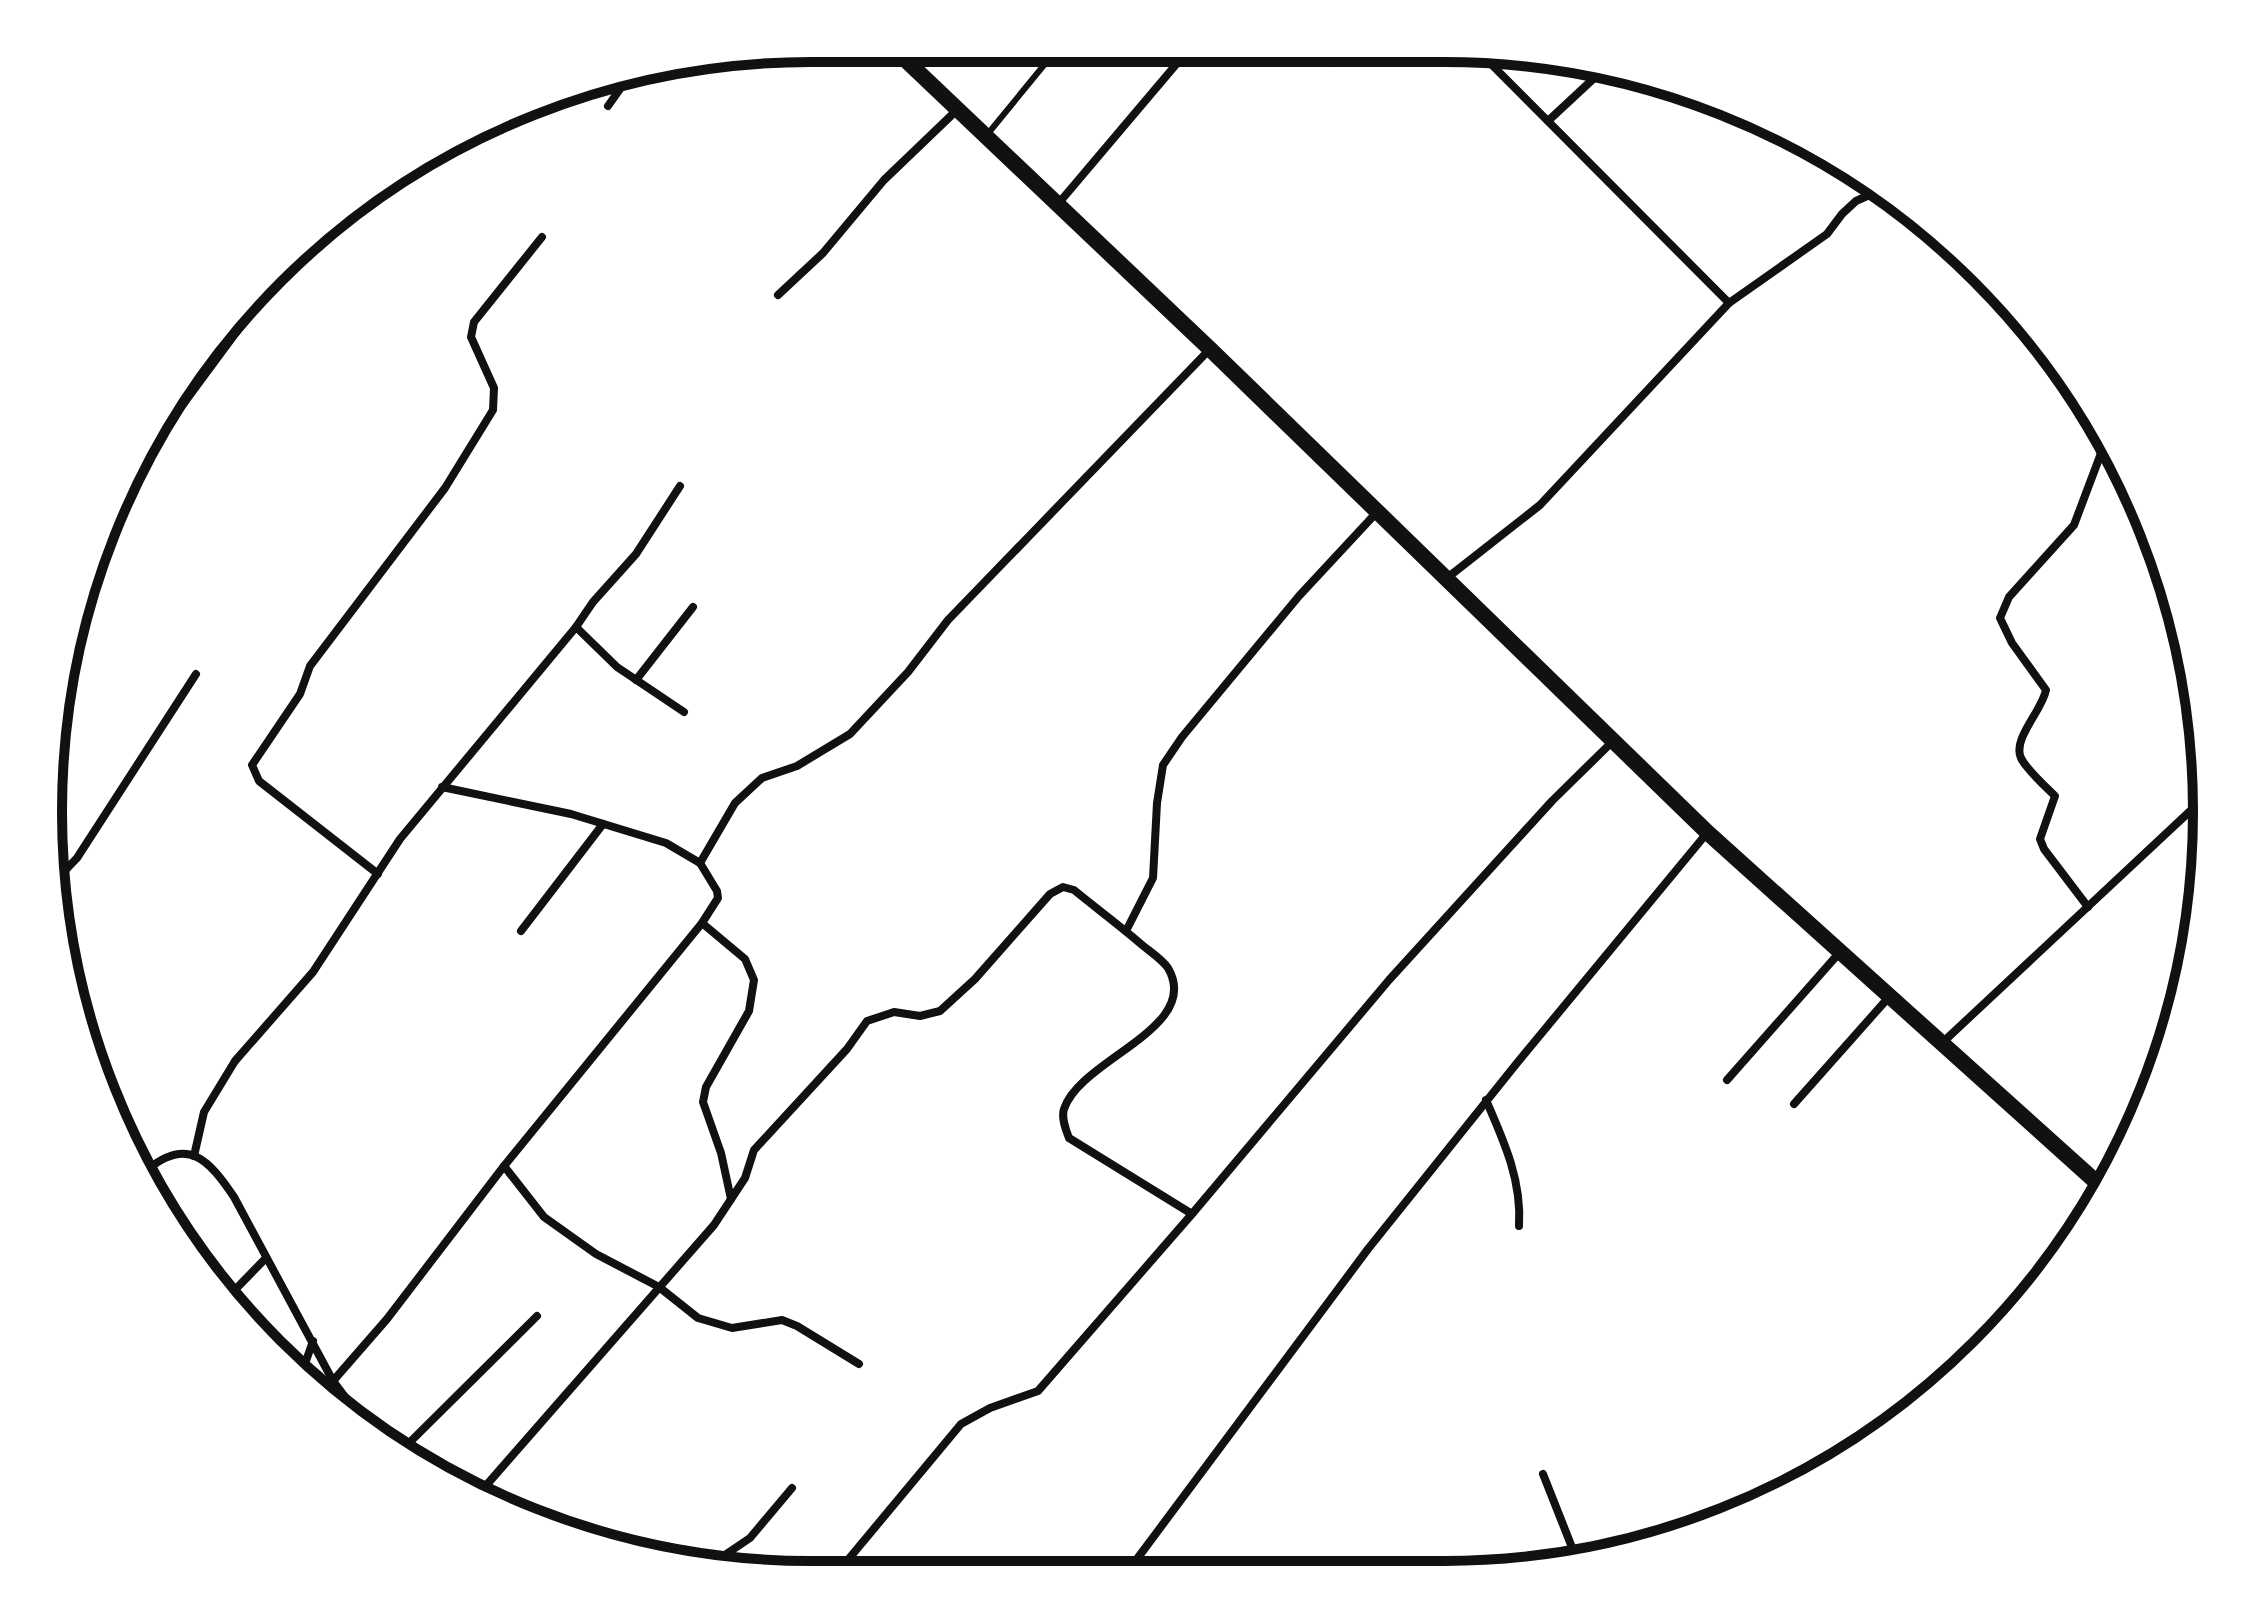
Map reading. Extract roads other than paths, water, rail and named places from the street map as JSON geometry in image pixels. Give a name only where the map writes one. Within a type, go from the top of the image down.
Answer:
[{"type":"main road","points":[[908,62],[1210,349],[1707,832],[2095,1181]]},
{"type":"street","points":[[1058,204],[1178,62]]},
{"type":"street","points":[[1492,65],[1729,303]]},
{"type":"street","points":[[1548,121],[1595,77]]},
{"type":"street","points":[[608,106],[621,87]]},
{"type":"street","points":[[778,295],[823,253],[884,180],[958,109]]},
{"type":"street","points":[[1447,578],[1540,505],[1729,303],[1827,234],[1856,201],[1870,195]]},
{"type":"street","points":[[378,874],[259,781],[252,765],[300,694],[310,666],[445,488],[493,410],[494,388],[471,337],[474,322],[542,237]]},
{"type":"street","points":[[182,405],[236,332]]},
{"type":"street","points":[[700,863],[735,803],[762,778],[797,766],[850,734],[908,672],[948,620],[1210,349]]},
{"type":"street","points":[[2088,907],[2044,849],[2040,839],[2055,796],[2021,758],[2020,740],[2044,701],[2046,690],[2012,643],[2000,618],[2009,597],[2074,525],[2101,452]]},
{"type":"street","points":[[194,1156],[204,1112],[235,1061],[313,972],[400,839],[576,627],[593,602],[636,554],[680,486]]},
{"type":"street","points":[[1126,931],[1153,878],[1157,803],[1163,765],[1182,737],[1290,607],[1378,511]]},
{"type":"street","points":[[636,680],[693,607]]},
{"type":"street","points":[[576,627],[617,667],[684,712]]},
{"type":"street","points":[[65,871],[77,858],[196,674]]},
{"type":"street","points":[[847,1561],[961,1424],[990,1408],[1038,1391],[1389,980],[1552,801],[1613,741]]},
{"type":"street","points":[[333,1381],[387,1319],[504,1166],[702,923],[718,898],[700,863],[666,843],[571,814],[442,787]]},
{"type":"street","points":[[1942,1043],[2193,809]]},
{"type":"street","points":[[521,931],[603,824]]},
{"type":"street","points":[[1135,1561],[1359,1261],[1486,1100],[1707,832]]},
{"type":"street","points":[[485,1486],[714,1225],[745,1178],[754,1150],[847,1049],[867,1021],[894,1012],[920,1016],[940,1011],[975,979],[1050,894],[1063,887],[1074,890],[1166,965],[1176,984],[1164,1018],[1081,1084],[1064,1109],[1064,1127],[1069,1138],[1192,1214]]},
{"type":"street","points":[[702,923],[745,959],[754,980],[749,1011],[706,1087],[703,1102],[721,1153],[731,1199]]},
{"type":"street","points":[[1727,1080],[1840,952]]},
{"type":"street","points":[[1794,1104],[1890,996]]},
{"type":"street","points":[[1486,1100],[1510,1154],[1520,1210],[1519,1226]]},
{"type":"street","points":[[152,1167],[170,1154],[194,1156],[205,1162],[227,1187],[333,1381],[347,1399]]},
{"type":"street","points":[[504,1166],[544,1217],[596,1254],[659,1287],[698,1318],[732,1328],[782,1320],[859,1364]]},
{"type":"street","points":[[235,1290],[266,1258]]},
{"type":"street","points":[[409,1443],[537,1316]]},
{"type":"street","points":[[305,1363],[313,1341]]},
{"type":"street","points":[[1543,1474],[1573,1550]]},
{"type":"street","points":[[724,1556],[750,1538],[792,1488]]},
{"type":"lane","points":[[986,136],[1047,62]]}]
